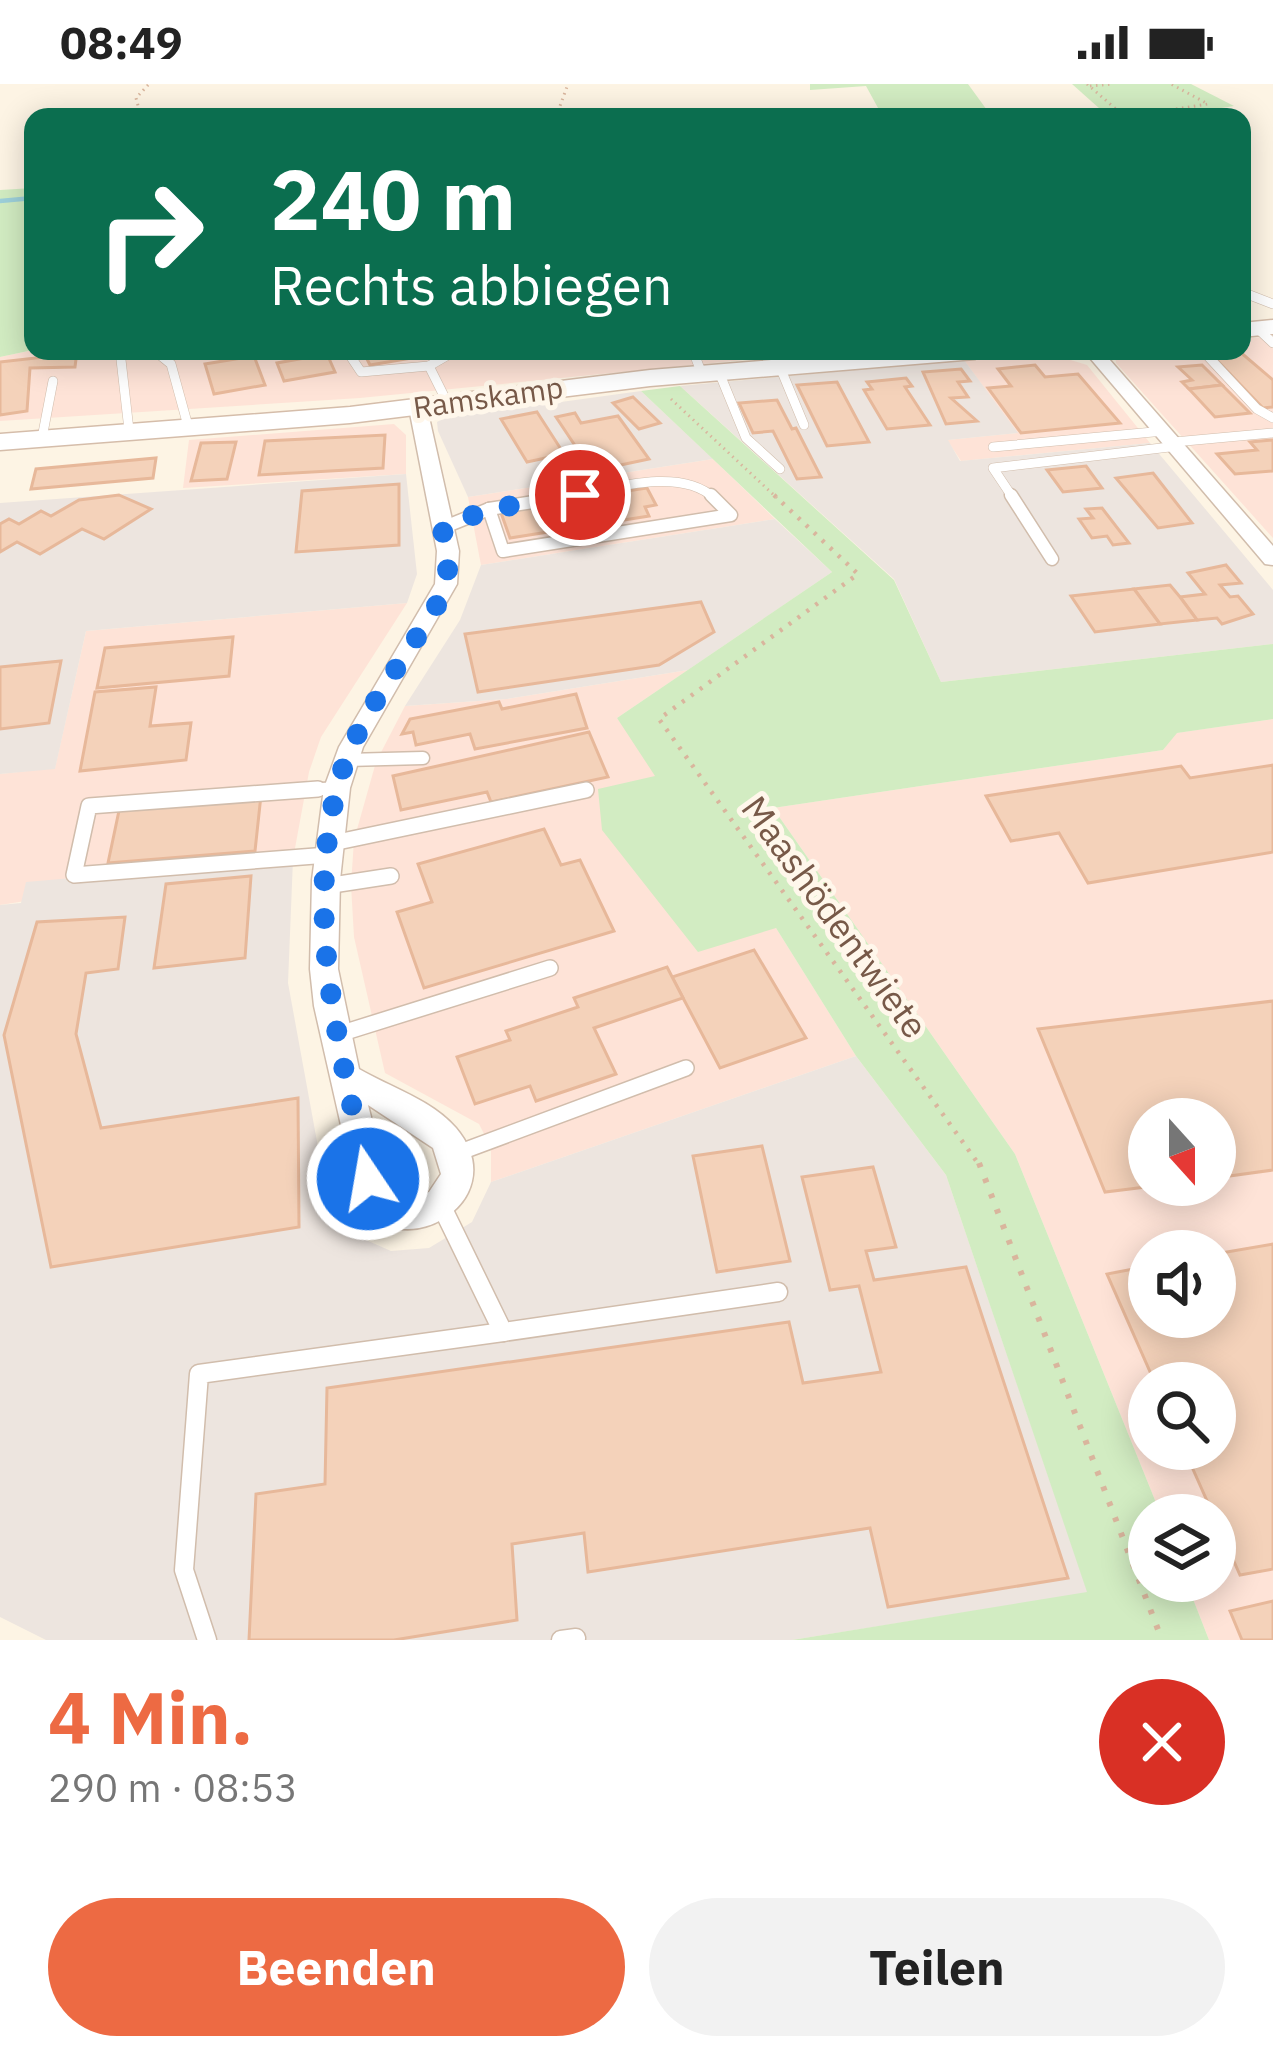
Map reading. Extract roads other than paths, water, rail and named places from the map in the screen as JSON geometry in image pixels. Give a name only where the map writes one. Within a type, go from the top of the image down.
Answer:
[{"type":"street","name":"Ramskamp","points":[[0,442],[418,408],[650,378],[705,366],[779,367],[865,360]]},
{"type":"street","points":[[1101,360],[1273,559]]},
{"type":"street","points":[[346,1077],[439,1132],[455,1154],[459,1181],[441,1205],[408,1216],[378,1202],[368,1179],[336,1035],[324,970],[327,862],[337,788],[370,709],[446,584],[448,551],[418,408]]},
{"type":"lane","points":[[120,360],[129,430]]},
{"type":"lane","points":[[166,360],[171,364],[188,427]]},
{"type":"lane","points":[[353,360],[361,372],[429,366],[439,360]]},
{"type":"lane","points":[[1211,360],[1257,409],[1273,418]]},
{"type":"lane","points":[[429,366],[448,404]]},
{"type":"lane","points":[[705,366],[746,438],[780,469]]},
{"type":"lane","points":[[779,367],[804,425]]},
{"type":"lane","points":[[42,438],[53,381]]},
{"type":"lane","points":[[993,447],[1273,433]]},
{"type":"lane","points":[[1052,560],[993,468],[1172,440]]},
{"type":"lane","points":[[442,528],[489,509],[671,482],[705,490],[730,514],[503,551],[489,509]]},
{"type":"lane","points":[[347,760],[423,758]]},
{"type":"lane","points":[[337,788],[89,806],[74,875],[327,862],[391,876]]},
{"type":"lane","points":[[58,882],[327,862],[586,790]]},
{"type":"lane","points":[[336,1035],[550,968]]},
{"type":"lane","points":[[455,1154],[686,1068]]},
{"type":"lane","points":[[441,1205],[503,1332]]},
{"type":"lane","points":[[207,1640],[184,1570],[199,1374],[778,1292]]},
{"type":"waterway","points":[[0,201],[24,199]]}]
